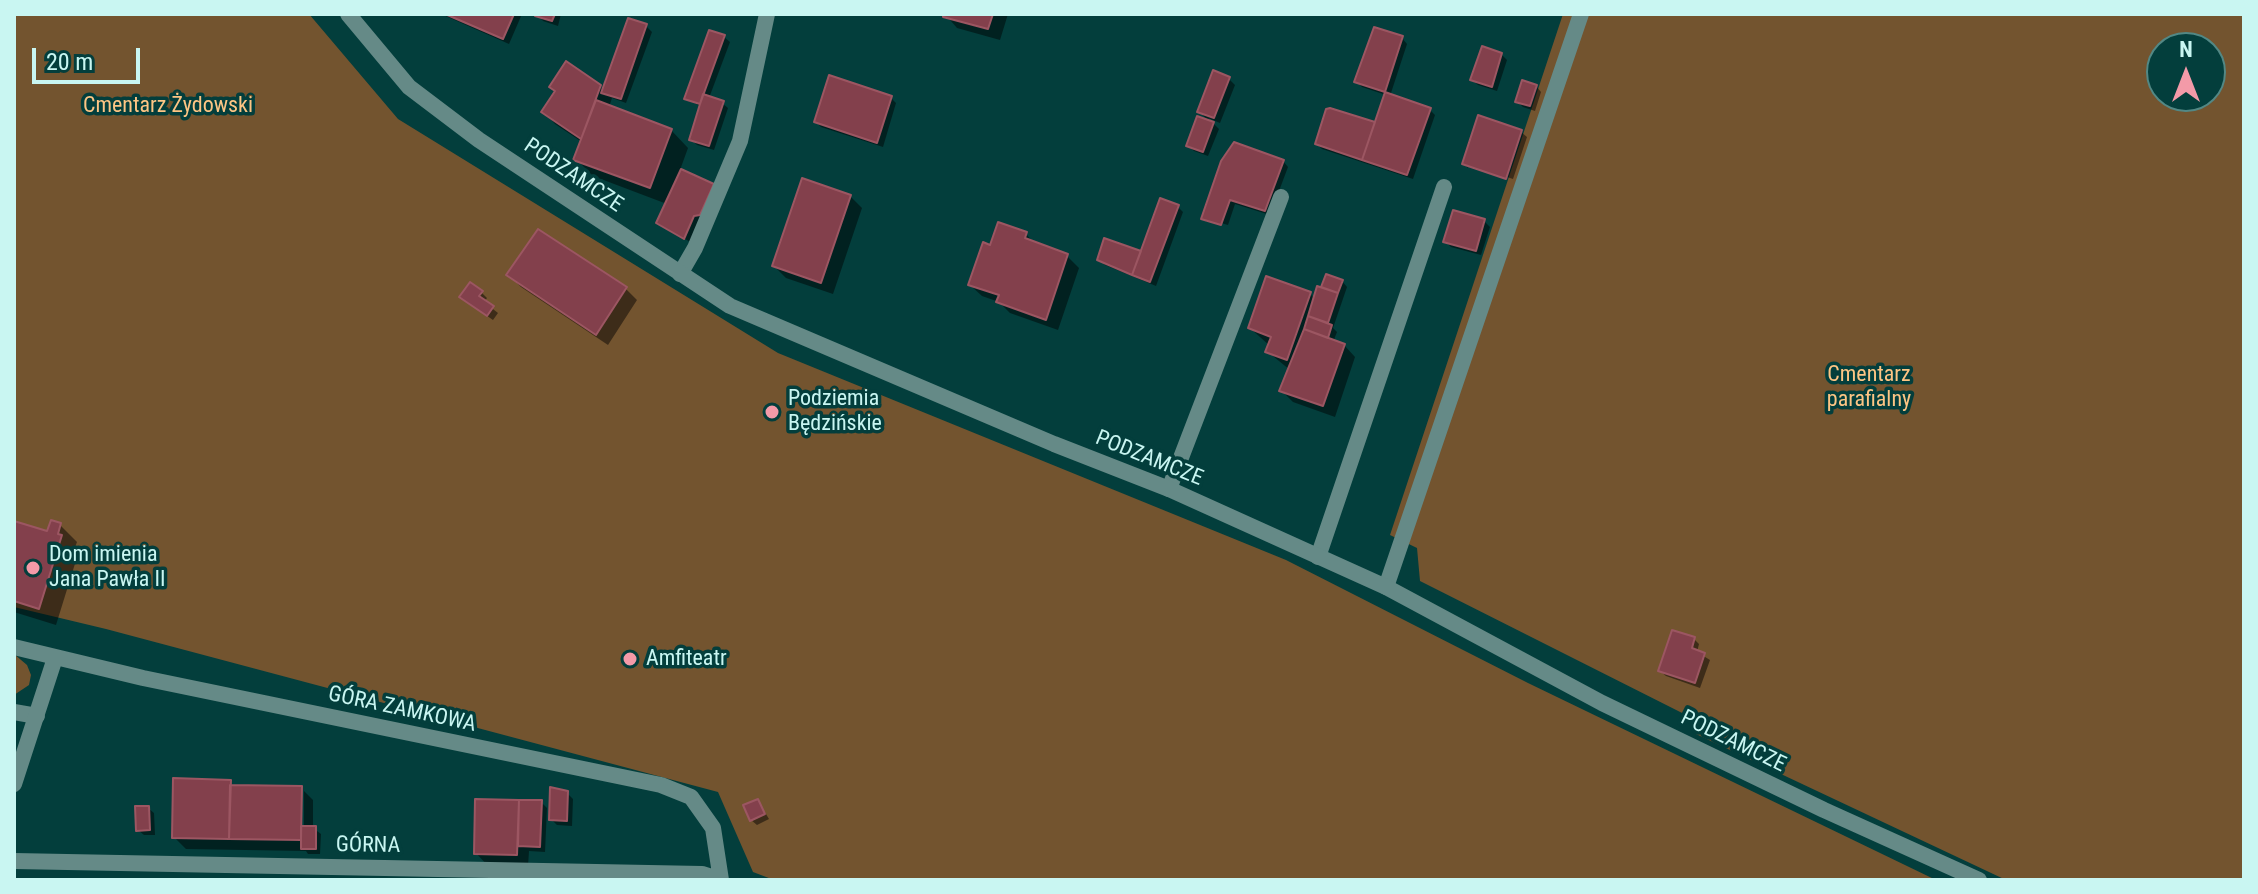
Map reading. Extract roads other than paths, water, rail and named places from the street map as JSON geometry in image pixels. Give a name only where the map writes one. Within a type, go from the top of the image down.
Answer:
[{"type":"street","name":"PODZAMCZE","points":[[348,14],[409,87],[479,140],[730,306],[1054,444],[1169,489],[1386,587],[1602,703],[1824,810],[1979,880]]},
{"type":"street","points":[[680,274],[695,248],[740,141],[767,14]]},
{"type":"street","points":[[1386,587],[1581,14]]},
{"type":"street","points":[[1318,557],[1444,187]]},
{"type":"street","points":[[1169,489],[1281,197]]},
{"type":"street","name":"GÓRA ZAMKOWA","points":[[14,647],[508,755],[661,785],[691,797],[713,828],[721,880]]},
{"type":"street","points":[[14,784],[55,658]]},
{"type":"street","points":[[14,712],[37,716]]},
{"type":"street","name":"GÓRNA","points":[[14,861],[702,874],[721,880]]},
{"type":"place","name":"Podziemia Będzińskie","points":[[772,412]]},
{"type":"place","name":"Dom imienia Jana Pawła II","points":[[33,568]]},
{"type":"place","name":"Amfiteatr","points":[[630,659]]},
{"type":"park label","name":"Cmentarz Żydowski","points":[[168,106]]},
{"type":"park label","name":"Cmentarz parafialny","points":[[1869,388]]}]
